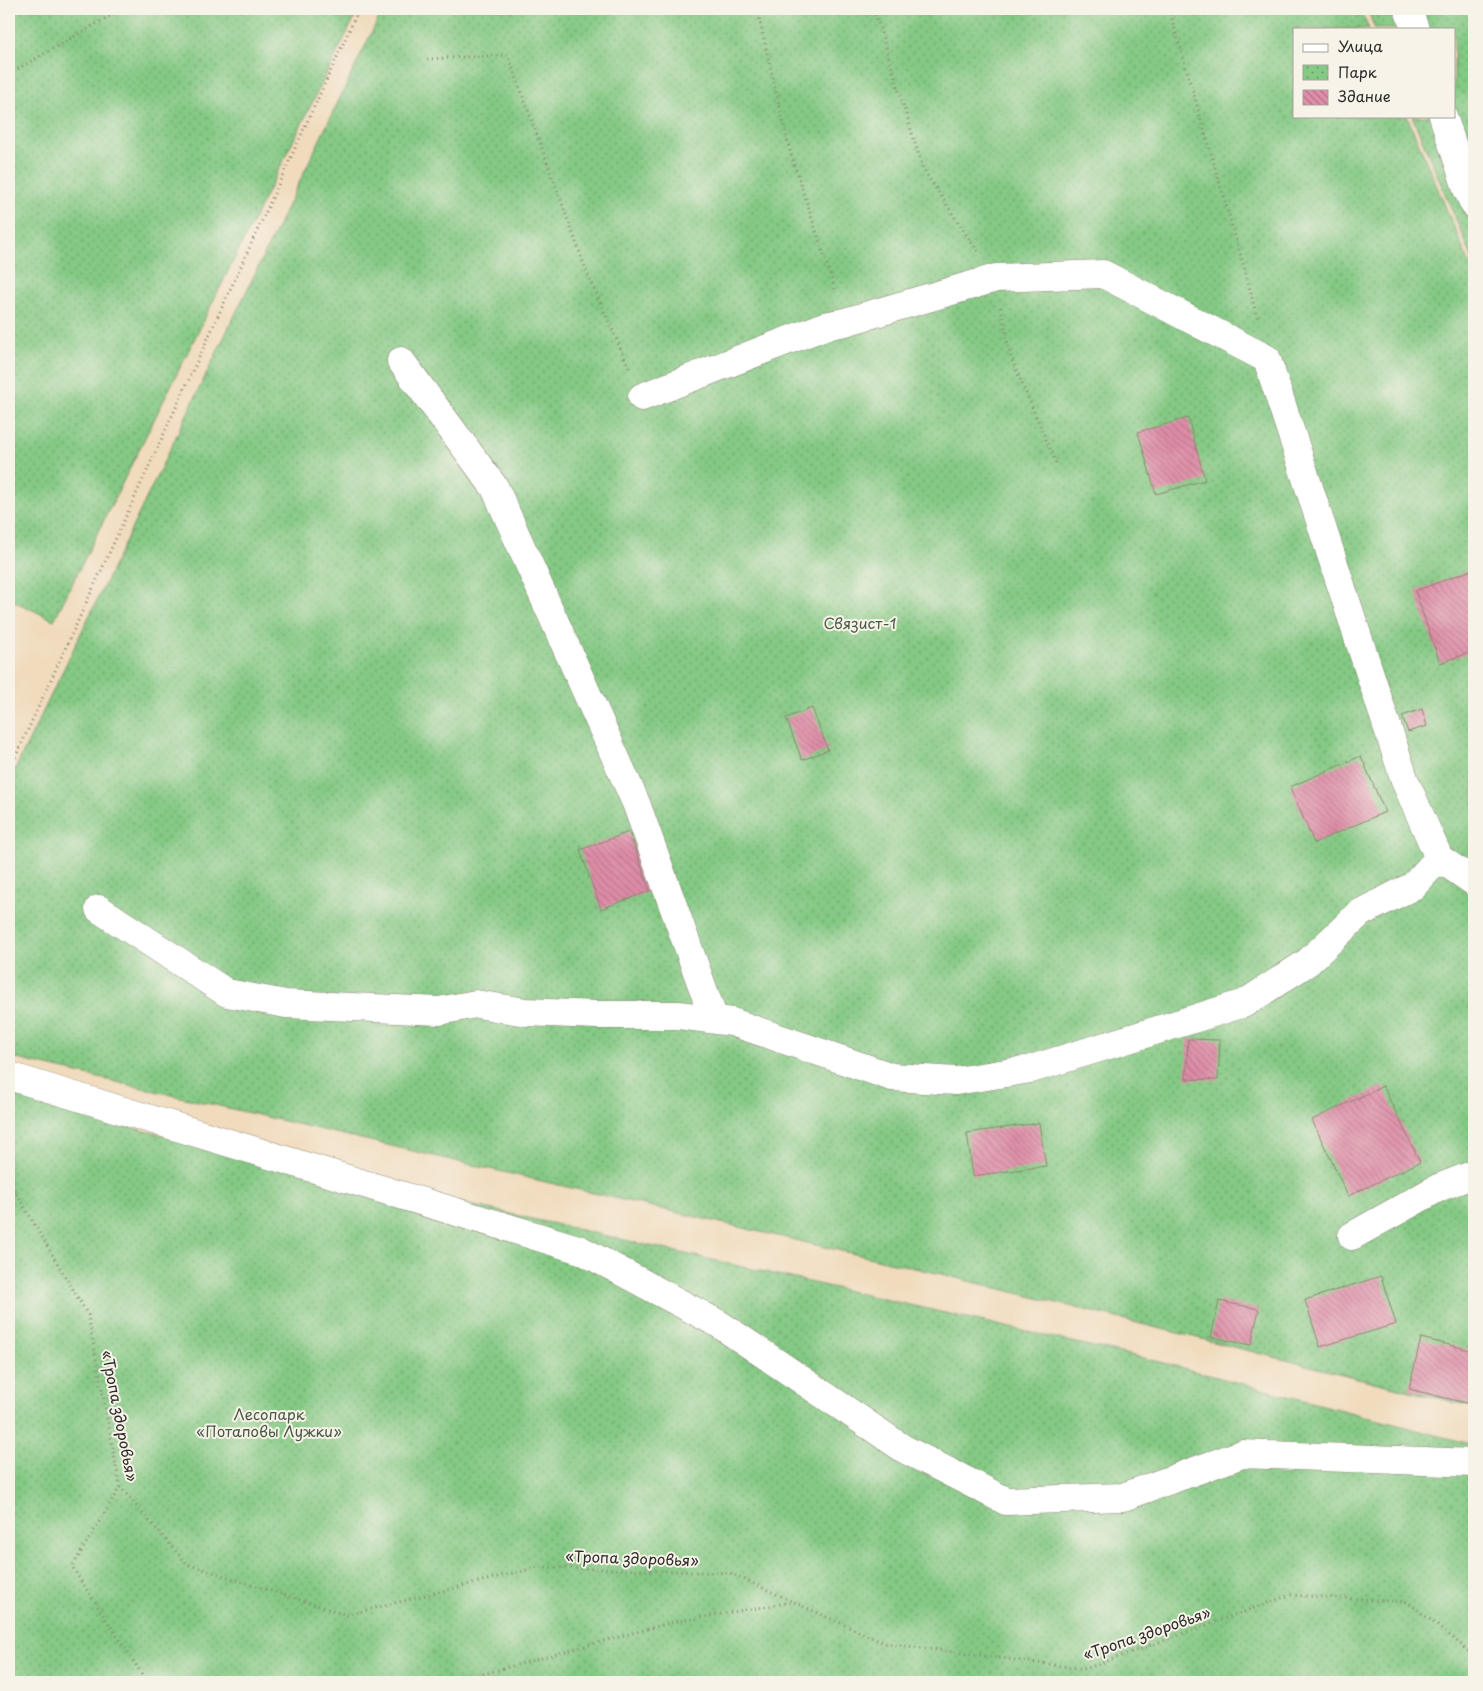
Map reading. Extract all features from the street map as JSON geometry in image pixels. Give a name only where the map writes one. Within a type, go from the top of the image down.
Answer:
[{"type":"street","points":[[1408,9],[1415,28]]},
{"type":"street","points":[[1444,118],[1467,189],[1474,204]]},
{"type":"street","points":[[642,397],[824,326],[845,322],[996,278],[1102,274],[1267,358],[1405,781],[1439,858],[1474,882]]},
{"type":"street","points":[[401,361],[495,488],[636,803],[714,1019]]},
{"type":"street","points":[[99,909],[227,993],[286,1004],[439,1011],[476,1004],[526,1012],[596,1015],[679,1015],[714,1019],[732,1022],[892,1078],[956,1081],[1031,1069],[1245,1003],[1308,962],[1360,914],[1413,886],[1439,858]]},
{"type":"street","points":[[9,1076],[581,1250],[719,1324],[904,1448],[1006,1501],[1123,1498],[1242,1454],[1474,1464]]},
{"type":"street","points":[[1352,1236],[1438,1188],[1474,1174]]},
{"type":"path","points":[[9,74],[122,9]]},
{"type":"path","points":[[9,771],[359,9]]},
{"type":"path","points":[[757,9],[789,148],[845,322]]},
{"type":"path","points":[[874,9],[924,169],[996,278],[1010,355],[1056,463]]},
{"type":"path","points":[[1169,9],[1246,274],[1267,358]]},
{"type":"path","points":[[426,58],[508,55],[588,275],[642,397]]},
{"type":"path","name":"«Тропа здоровья»","points":[[9,1181],[88,1315],[120,1487],[187,1564],[347,1615],[538,1567],[730,1573],[884,1643],[1085,1669],[1290,1595],[1408,1602],[1474,1655]]},
{"type":"path","points":[[120,1487],[72,1567],[147,1682]]},
{"type":"path","points":[[454,1682],[673,1622],[794,1602]]},
{"type":"green space","points":[[9,9],[359,9],[54,620],[9,599]]},
{"type":"green space","name":"Связист-1","points":[[383,9],[1360,9],[1369,28],[1293,28],[1293,118],[1408,118],[1474,274],[1474,1407],[945,1275],[9,1057],[9,782]]},
{"type":"green space","points":[[1367,9],[1474,9],[1474,262],[1413,118],[1456,118],[1456,28],[1375,28]]},
{"type":"green space","name":"Лесопарк «Потаповы Лужки»","points":[[9,1091],[45,1108],[1160,1362],[1474,1445],[1474,1682],[9,1682]]},
{"type":"building","points":[[1188,418],[1205,480],[1156,494],[1138,432]]},
{"type":"building","points":[[1474,569],[1474,651],[1440,663],[1415,591]]},
{"type":"building","points":[[812,708],[828,750],[802,760],[786,718]]},
{"type":"building","points":[[1422,709],[1427,726],[1408,732],[1402,716]]},
{"type":"building","points":[[1361,756],[1385,812],[1314,843],[1290,787]]},
{"type":"building","points":[[629,832],[650,891],[601,909],[580,850]]},
{"type":"building","points":[[1188,1039],[1220,1040],[1218,1080],[1186,1079]]},
{"type":"building","points":[[1383,1086],[1420,1162],[1348,1196],[1312,1120]]},
{"type":"building","points":[[1039,1123],[1046,1166],[973,1176],[967,1133]]},
{"type":"building","points":[[1381,1276],[1396,1324],[1320,1347],[1305,1300]]},
{"type":"building","points":[[1219,1301],[1259,1309],[1251,1345],[1211,1337]]},
{"type":"building","points":[[1421,1338],[1474,1351],[1474,1405],[1409,1389]]}]
